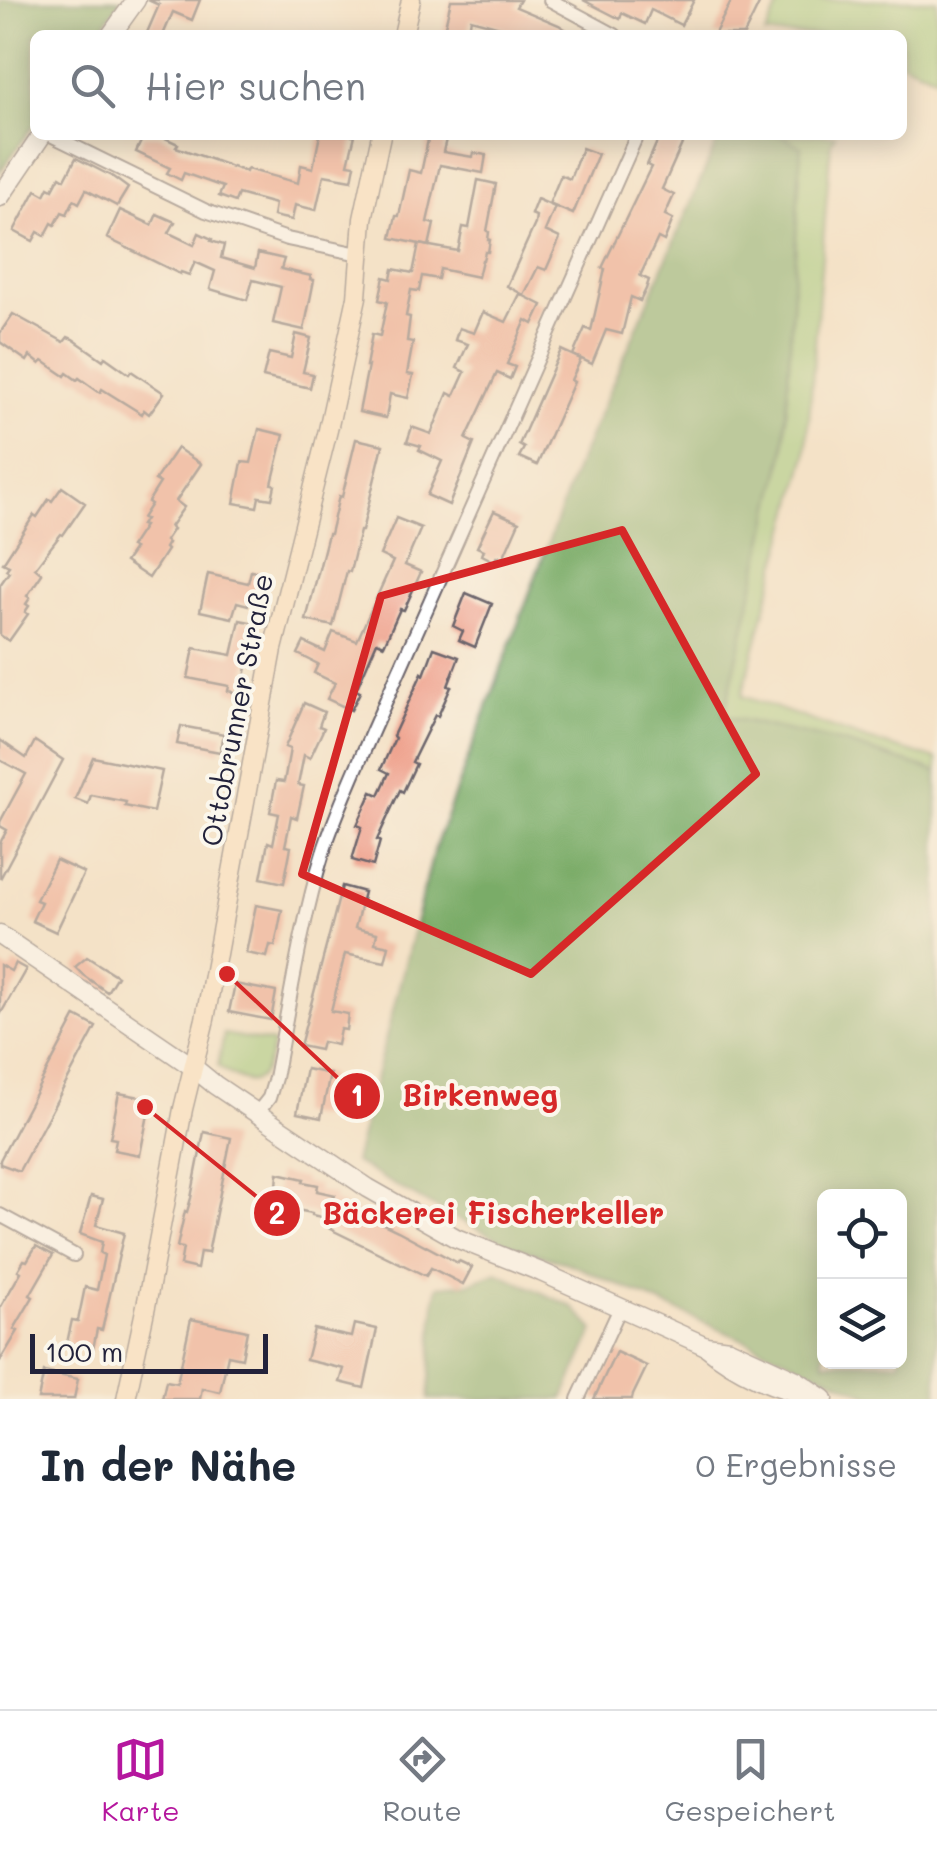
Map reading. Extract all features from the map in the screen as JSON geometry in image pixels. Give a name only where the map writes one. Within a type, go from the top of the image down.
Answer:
[{"type":"main road","points":[[404,30],[411,0]]},
{"type":"main road","name":"Ottobrunner Straße","points":[[126,1399],[214,970],[273,649],[357,297],[363,218],[381,140]]},
{"type":"street","points":[[115,30],[136,0]]},
{"type":"street","points":[[550,0],[606,30]]},
{"type":"street","points":[[0,197],[39,140]]},
{"type":"street","points":[[61,140],[206,211],[287,238],[360,254]]},
{"type":"street","points":[[258,1112],[275,1078],[319,870],[344,799],[635,140]]},
{"type":"street","points":[[0,935],[368,1188],[456,1238],[706,1346],[724,1362],[792,1393],[820,1397]]},
{"type":"street","points":[[0,1215],[74,1255]]},
{"type":"street","points":[[578,1399],[620,1308]]},
{"type":"highlighted area","points":[[622,530],[756,774],[531,974],[302,874],[381,596]]},
{"type":"green space","points":[[0,0],[121,0],[100,30],[30,30],[30,130],[0,172]]},
{"type":"green space","points":[[781,0],[937,0],[937,77],[907,64],[907,30],[767,30]]},
{"type":"green space","points":[[718,140],[789,140],[801,147],[784,453],[724,716],[848,744],[937,772],[937,1399],[878,1399],[573,1265],[513,1246],[354,1162],[434,850],[576,468]]},
{"type":"green space","points":[[789,140],[832,140],[806,458],[742,696],[868,740],[937,759],[937,772],[848,744],[724,716],[784,453],[801,148]]},
{"type":"green space","points":[[224,1034],[273,1043],[265,1068],[256,1080],[241,1080],[218,1066]]},
{"type":"green space","points":[[497,1272],[573,1307],[594,1330],[563,1399],[429,1399],[438,1286],[469,1283]]},
{"type":"building","points":[[148,0],[200,0],[192,20],[173,12],[165,30],[148,30],[159,5]]},
{"type":"building","points":[[451,0],[520,0],[516,7],[566,30],[503,30],[471,19],[468,30],[444,30]]},
{"type":"building","points":[[583,0],[694,0],[681,25],[651,10],[645,24],[622,13],[620,19]]},
{"type":"building","points":[[732,0],[761,0],[746,30],[717,30]]},
{"type":"building","points":[[142,140],[170,140],[178,144],[176,147],[246,172],[247,169],[298,183],[301,165],[313,168],[319,140],[354,140],[348,164],[355,165],[352,180],[324,175],[316,210],[295,205],[292,220],[273,216],[275,204],[238,194],[235,202],[219,196],[223,187],[184,173],[181,180],[167,173],[170,168],[136,152]]},
{"type":"building","points":[[428,140],[446,140],[443,152],[486,155],[483,173],[440,165],[427,222],[434,224],[429,246],[391,238],[409,170],[421,173]]},
{"type":"building","points":[[658,140],[684,140],[662,189],[674,195],[665,215],[673,219],[664,241],[658,238],[640,276],[649,280],[646,289],[640,301],[631,297],[622,334],[606,330],[592,364],[573,355],[585,328],[591,331],[605,269],[602,268],[651,167],[647,165]]},
{"type":"building","points":[[582,148],[598,154],[573,214],[549,204],[561,175],[570,179]]},
{"type":"building","points":[[76,158],[128,188],[117,206],[86,190],[79,203],[74,200],[67,214],[62,212],[55,225],[52,223],[45,236],[38,232],[33,241],[14,231],[36,190],[45,195],[49,187],[53,189],[60,176],[65,179]]},
{"type":"building","points":[[478,180],[496,184],[487,231],[488,252],[478,277],[440,269],[438,279],[422,276],[419,291],[411,290],[406,316],[410,317],[407,341],[413,342],[407,374],[413,375],[408,398],[390,394],[386,418],[359,412],[372,334],[380,336],[387,302],[379,300],[384,277],[391,279],[393,269],[413,273],[419,244],[458,251],[463,227],[469,228]]},
{"type":"building","points":[[537,199],[555,207],[545,231],[560,238],[546,270],[538,267],[524,295],[507,286],[535,224],[536,216],[531,214]]},
{"type":"building","points":[[120,210],[152,225],[157,214],[175,222],[169,233],[194,245],[199,233],[212,239],[224,245],[221,258],[255,268],[258,253],[284,259],[281,269],[311,276],[314,280],[304,330],[273,323],[281,287],[253,280],[247,300],[210,289],[215,271],[195,262],[189,275],[180,274],[107,238]]},
{"type":"building","points":[[520,294],[542,305],[533,324],[526,320],[507,364],[515,367],[510,379],[497,373],[466,439],[474,443],[449,505],[427,495],[442,461],[419,450],[421,446],[407,442],[412,427],[431,434],[448,393],[454,396],[465,372],[457,368],[468,344],[455,340],[459,328],[474,333],[483,312],[506,322]]},
{"type":"building","points":[[13,314],[64,342],[68,337],[73,339],[164,393],[149,414],[144,410],[142,414],[102,389],[100,393],[43,361],[40,364],[30,356],[27,361],[0,342],[0,333]]},
{"type":"building","points":[[296,334],[311,338],[303,372],[313,374],[310,388],[263,377],[269,353],[291,358]]},
{"type":"building","points":[[561,350],[581,359],[537,465],[519,457],[524,448],[519,445]]},
{"type":"building","points":[[259,429],[284,435],[272,499],[259,497],[257,507],[234,503],[242,462],[251,463]]},
{"type":"building","points":[[356,439],[383,445],[333,626],[306,620]]},
{"type":"building","points":[[177,448],[201,464],[176,501],[184,507],[170,527],[173,529],[165,541],[167,550],[149,578],[125,562],[144,526],[142,518],[151,504],[148,502],[160,483],[155,480]]},
{"type":"building","points":[[62,487],[85,503],[35,568],[42,574],[27,596],[28,614],[9,641],[0,635],[0,585],[9,572],[9,566],[3,563],[34,515],[37,517]]},
{"type":"building","points":[[494,511],[519,522],[503,558],[497,556],[494,561],[477,547]]},
{"type":"building","points":[[396,518],[421,528],[405,565],[421,572],[384,645],[377,642],[351,710],[327,699],[335,683],[314,673],[318,664],[298,654],[304,642],[325,652],[333,632],[357,641],[393,561],[380,555]]},
{"type":"building","points":[[251,571],[268,574],[262,598],[250,595],[248,605],[237,602],[232,618],[200,611],[208,574],[248,583]]},
{"type":"building","points":[[466,593],[492,604],[475,647],[459,640],[463,631],[453,626]]},
{"type":"building","points":[[240,620],[255,623],[242,694],[228,691],[229,686],[188,678],[194,648],[232,655]]},
{"type":"building","points":[[434,648],[459,657],[448,686],[451,687],[377,840],[380,841],[373,866],[352,860],[362,827],[357,825],[372,792],[379,795],[389,773],[381,769]]},
{"type":"building","points":[[304,703],[324,712],[319,726],[324,728],[310,758],[304,755],[298,785],[304,786],[297,818],[291,816],[285,846],[291,847],[284,883],[261,878],[268,842],[273,844],[279,814],[270,812],[276,781],[284,782],[290,749],[285,747]]},
{"type":"building","points":[[181,726],[224,734],[220,752],[177,744]]},
{"type":"building","points":[[0,740],[26,758],[35,741],[63,760],[0,879],[0,843],[7,830],[0,822],[26,774],[0,760]]},
{"type":"building","points":[[93,757],[162,771],[153,812],[91,795],[88,804],[75,799]]},
{"type":"building","points":[[56,860],[84,873],[56,932],[32,921],[41,902],[36,900]]},
{"type":"building","points":[[342,886],[364,892],[355,928],[377,933],[375,943],[389,946],[385,962],[345,954],[331,1011],[348,1014],[346,1030],[340,1029],[337,1045],[322,1042],[320,1050],[300,1046]]},
{"type":"building","points":[[256,905],[282,910],[275,946],[270,945],[267,957],[246,953]]},
{"type":"building","points":[[87,957],[117,976],[107,992],[75,967]]},
{"type":"building","points":[[15,963],[26,969],[0,1015],[0,965],[11,971]]},
{"type":"building","points":[[235,984],[276,992],[271,1020],[229,1012]]},
{"type":"building","points":[[76,1016],[96,1027],[19,1171],[0,1164],[0,1160]]},
{"type":"building","points":[[306,1069],[330,1074],[321,1118],[297,1113]]},
{"type":"building","points":[[119,1093],[151,1099],[140,1155],[114,1150],[116,1139],[110,1138]]},
{"type":"building","points":[[204,1132],[231,1138],[208,1253],[200,1252],[197,1269],[180,1265],[183,1248],[177,1247]]},
{"type":"building","points":[[278,1173],[318,1185],[317,1191],[335,1195],[333,1200],[370,1220],[472,1267],[463,1284],[431,1268],[426,1276],[330,1229],[335,1220],[276,1200]]},
{"type":"building","points":[[91,1196],[103,1199],[96,1225],[124,1233],[102,1330],[97,1329],[93,1349],[67,1343],[72,1320],[78,1321],[85,1287],[97,1290],[104,1255],[100,1253],[102,1242],[80,1234]]},
{"type":"building","points":[[36,1246],[53,1255],[0,1361],[0,1308],[21,1272],[18,1270]]},
{"type":"building","points":[[191,1319],[247,1331],[242,1358],[228,1355],[220,1392],[202,1388],[200,1399],[162,1399],[166,1381],[177,1383]]},
{"type":"building","points":[[354,1324],[377,1329],[364,1388],[340,1382],[344,1369],[306,1360],[314,1329],[351,1337]]},
{"type":"building","points":[[616,1352],[647,1366],[632,1399],[594,1399]]},
{"type":"building","points":[[44,1372],[78,1379],[74,1399],[38,1399]]},
{"type":"place","name":"Birkenweg","points":[[227,974]]},
{"type":"place","name":"Bäckerei Fischerkeller","points":[[145,1107]]}]
